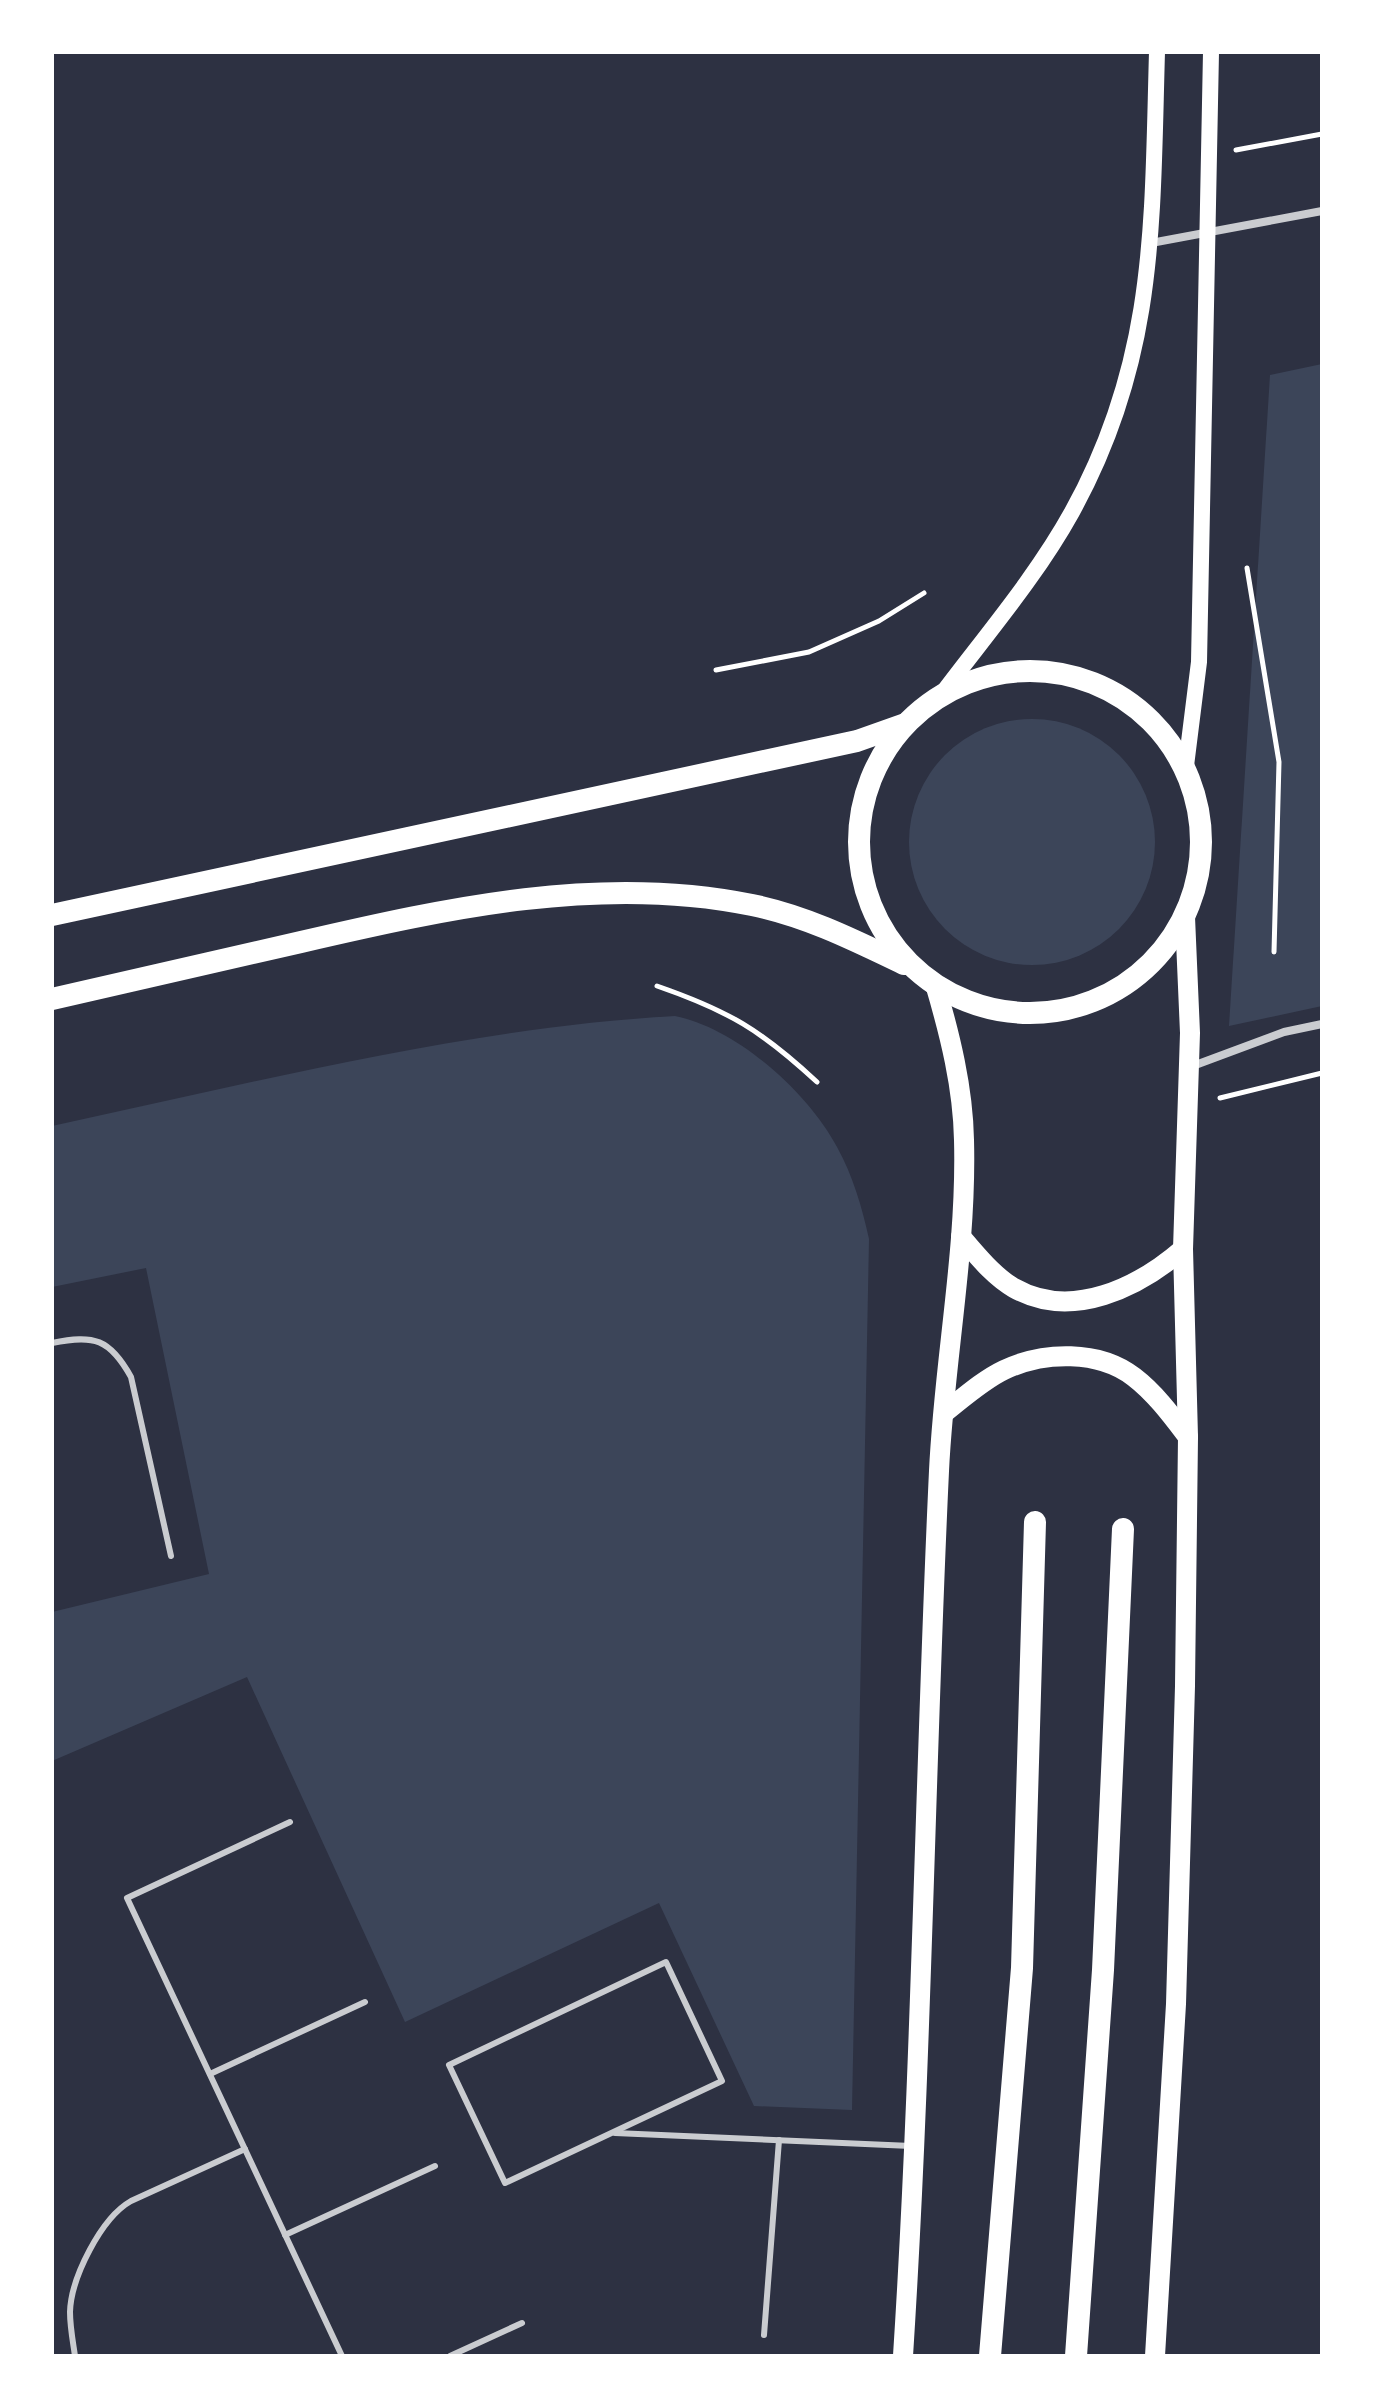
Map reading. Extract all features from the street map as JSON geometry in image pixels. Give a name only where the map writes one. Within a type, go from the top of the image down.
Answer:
[{"type":"highway","points":[[1040,669],[1070,674],[1116,692],[1156,723],[1186,766],[1200,811],[1201,866],[1185,917],[1155,960],[1117,991],[1067,1010],[1028,1014],[998,1011],[968,1003],[913,968],[894,948],[867,896],[860,867],[858,832],[866,792],[877,763],[905,724],[941,695],[970,680],[1010,671],[1040,669]]},
{"type":"highway","points":[[52,915],[843,744],[905,724]]},
{"type":"highway","points":[[52,999],[403,919],[483,903],[569,895],[666,895],[751,905],[818,923],[913,968]]},
{"type":"highway","points":[[990,2356],[1022,1968],[1035,1522]]},
{"type":"highway","points":[[1076,2356],[1103,1970],[1123,1529]]},
{"type":"main road","points":[[941,695],[1040,564],[1072,512],[1106,442],[1144,311],[1151,243],[1157,52]]},
{"type":"main road","points":[[1186,766],[1199,662],[1211,52]]},
{"type":"main road","points":[[1155,2356],[1177,1988],[1188,1437],[1183,1249],[1190,1067],[1185,917]]},
{"type":"main road","points":[[903,2356],[916,2147],[939,1468],[961,1237],[961,1102],[948,1028],[935,984]]},
{"type":"main road","points":[[961,1237],[987,1266],[1014,1288],[1040,1298],[1069,1301],[1101,1297],[1138,1283],[1183,1249]]},
{"type":"main road","points":[[944,1413],[1004,1370],[1033,1360],[1067,1355],[1104,1361],[1133,1376],[1188,1437]]},
{"type":"street","points":[[1151,243],[1322,211]]},
{"type":"street","points":[[1190,1067],[1284,1032],[1322,1024]]},
{"type":"lane","points":[[52,1343],[71,1339],[102,1342],[123,1362],[131,1377],[171,1556]]},
{"type":"lane","points":[[290,1822],[127,1898],[342,2356]]},
{"type":"lane","points":[[611,2133],[722,2081],[666,1962],[449,2065],[505,2183],[611,2133],[916,2147]]},
{"type":"lane","points":[[210,2074],[365,2002]]},
{"type":"lane","points":[[764,2335],[779,2140]]},
{"type":"lane","points":[[75,2356],[70,2311],[74,2291],[103,2223],[115,2210],[131,2201],[245,2149]]},
{"type":"lane","points":[[285,2235],[435,2166]]},
{"type":"lane","points":[[450,2356],[522,2323]]},
{"type":"path","points":[[1208,155],[1322,134]]},
{"type":"path","points":[[1247,568],[1279,762],[1274,952]]},
{"type":"path","points":[[716,670],[809,652],[879,621],[924,593]]},
{"type":"path","points":[[657,986],[719,1008],[775,1043],[817,1082]]},
{"type":"path","points":[[1188,1106],[1322,1073]]},
{"type":"shaded area","points":[[1322,364],[1322,1006],[1229,1026],[1270,375]]},
{"type":"shaded area","points":[[1032,719],[1056,721],[1079,728],[1119,755],[1146,795],[1153,818],[1153,866],[1146,889],[1119,929],[1079,956],[1056,963],[1032,965],[1008,963],[985,956],[945,929],[918,889],[911,866],[909,842],[911,818],[918,795],[945,755],[985,728],[1008,721]]},
{"type":"shaded area","points":[[675,1016],[698,1023],[745,1048],[768,1065],[808,1105],[824,1126],[848,1169],[869,1239],[852,2110],[754,2106],[659,1903],[405,2022],[247,1677],[52,1761],[52,1612],[209,1574],[146,1268],[52,1287],[52,1126],[439,1044],[596,1022]]}]
